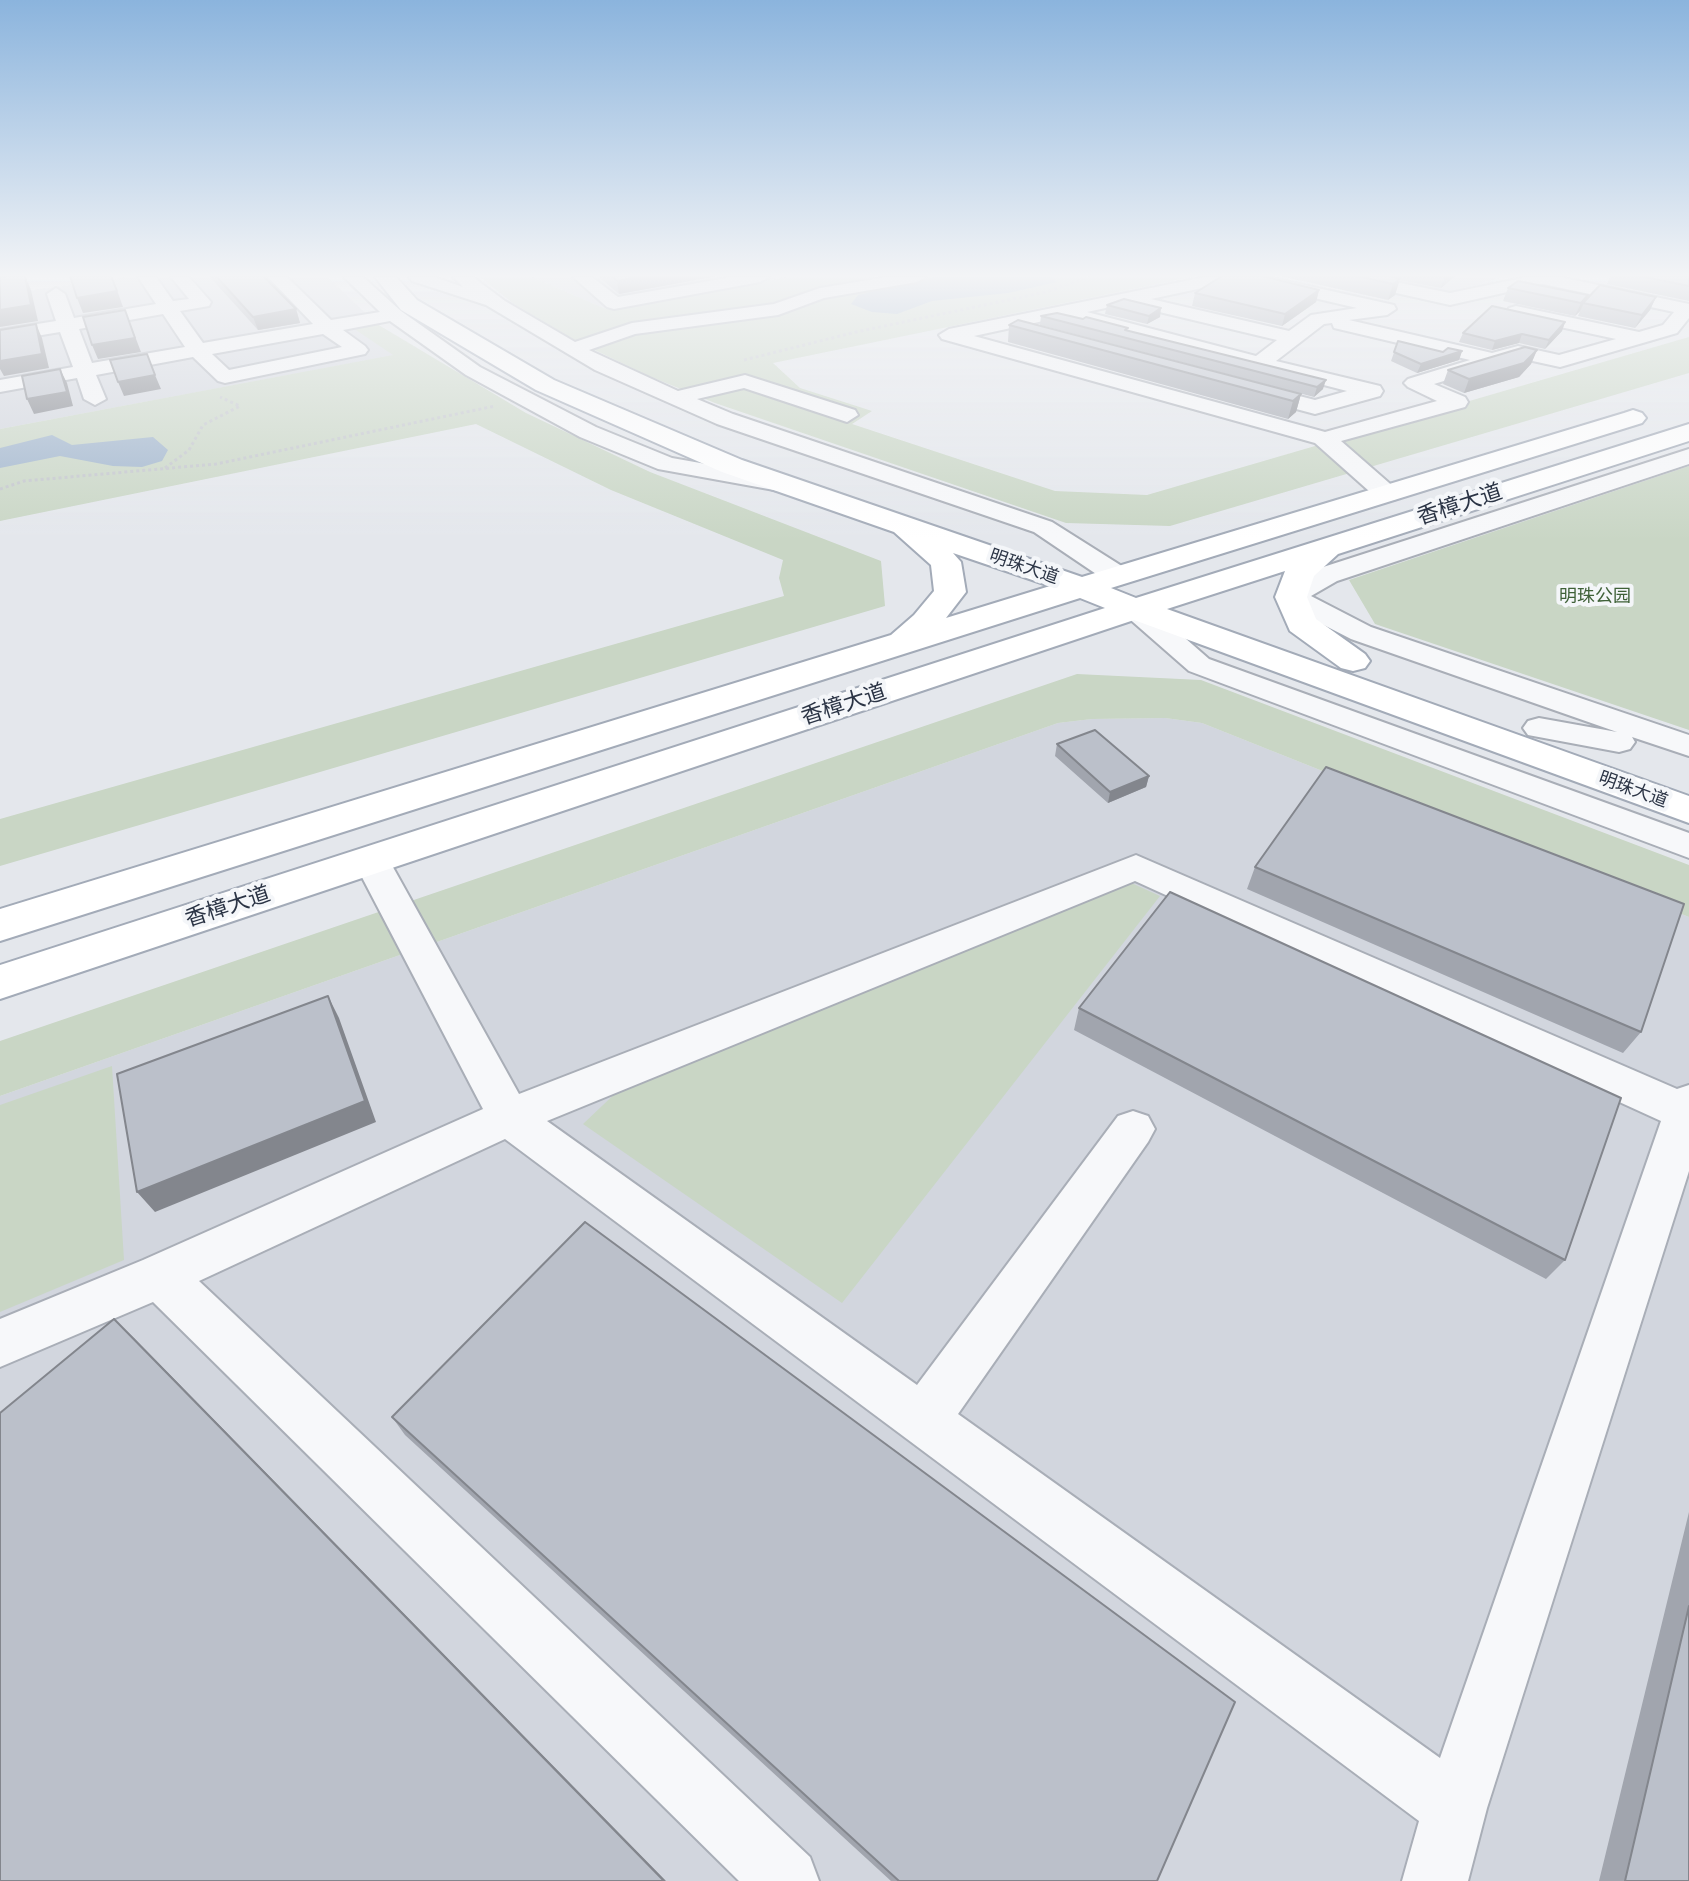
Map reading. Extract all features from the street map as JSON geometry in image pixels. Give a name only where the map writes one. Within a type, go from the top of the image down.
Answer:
[{"type":"main road","name":"明珠大道","points":[[511,365],[545,385],[732,466],[1082,587],[1126,592]]},
{"type":"main road","name":"明珠大道","points":[[547,365],[623,401],[1126,592],[1318,675],[1689,810]]},
{"type":"main road","name":"香樟大道","points":[[0,982],[371,860],[1126,592],[1387,494],[1659,410]]},
{"type":"main road","name":"香樟大道","points":[[1126,592],[1173,597],[1689,432]]},
{"type":"main road","points":[[893,645],[926,622],[950,592],[946,562],[900,524]]},
{"type":"main road","points":[[1326,549],[1300,572],[1291,597],[1302,624],[1353,661]]},
{"type":"main road","name":"香樟大道","points":[[0,925],[1082,587]]},
{"type":"main road","name":"明珠大道","points":[[1173,597],[1689,781]]},
{"type":"street","points":[[82,365],[95,399]]},
{"type":"street","points":[[0,386],[113,365]]},
{"type":"street","points":[[212,365],[225,377],[285,365]]},
{"type":"street","points":[[464,365],[588,432],[666,464],[789,486]]},
{"type":"street","points":[[600,365],[725,419],[1043,527],[1126,592],[1199,665],[1689,846]]},
{"type":"street","points":[[1057,365],[1324,439],[1387,494]]},
{"type":"street","points":[[1101,377],[1120,365]]},
{"type":"street","points":[[1270,365],[1457,402],[1324,439]]},
{"type":"street","points":[[1223,382],[1315,407],[1473,365]]},
{"type":"street","points":[[675,398],[745,381],[847,415]]},
{"type":"street","points":[[1291,597],[1327,575],[1689,456]]},
{"type":"street","points":[[1291,597],[1361,633],[1689,746]]},
{"type":"street","points":[[1318,675],[1506,779]]},
{"type":"street","points":[[1539,728],[1689,754]]},
{"type":"street","points":[[371,860],[509,1117],[1455,1808]]},
{"type":"street","points":[[0,1343],[160,1276],[509,1117],[1136,867],[1180,884],[1684,1133],[1455,1808],[1435,1881]]},
{"type":"street","points":[[923,1420],[1133,1129]]},
{"type":"street","points":[[160,1276],[786,1881]]},
{"type":"path","points":[[706,390],[737,365]]},
{"type":"path","points":[[164,468],[189,450],[203,425],[240,406],[216,395],[225,377]]},
{"type":"path","points":[[0,489],[24,481],[216,464],[525,399]]},
{"type":"shaded area","points":[[0,365],[343,365],[0,429]]},
{"type":"shaded area","points":[[1165,718],[1202,723],[1689,917],[1689,1881],[0,1881],[0,1096],[1058,723],[1092,719]]},
{"type":"green space","points":[[341,365],[445,365],[526,413],[650,472],[881,561],[885,606],[0,866],[0,819],[784,596],[779,578],[783,560],[611,490],[476,424],[0,521],[0,429]]},
{"type":"green space","points":[[626,365],[775,365],[800,388],[872,411],[852,424],[1055,491],[1147,495],[1594,365],[1689,365],[1689,373],[1170,526],[1066,523],[715,403]]},
{"type":"green space","name":"明珠公园","points":[[1689,466],[1689,730],[1375,624],[1349,580]]},
{"type":"green space","points":[[1077,674],[1201,680],[1689,865],[1689,917],[1202,723],[1165,718],[1092,719],[1058,723],[0,1096],[0,1041]]},
{"type":"green space","points":[[1127,881],[1160,896],[842,1303],[583,1124],[622,1087]]},
{"type":"green space","points":[[112,1066],[124,1260],[0,1312],[0,1105]]},
{"type":"water","points":[[52,435],[72,445],[153,437],[168,450],[162,461],[142,467],[113,466],[60,456],[0,468],[0,448]]},
{"type":"building","points":[[112,365],[151,365],[155,375],[118,382]]},
{"type":"building","points":[[1158,365],[1189,365],[1301,394],[1293,401]]},
{"type":"building","points":[[1231,365],[1265,365],[1326,380],[1317,387]]},
{"type":"building","points":[[1465,365],[1518,365],[1469,379],[1448,370]]},
{"type":"building","points":[[60,369],[67,392],[27,399],[22,376]]},
{"type":"building","points":[[1095,730],[1149,776],[1110,792],[1057,744]]},
{"type":"building","points":[[1326,767],[1684,904],[1641,1032],[1255,867]]},
{"type":"building","points":[[1170,892],[1621,1098],[1565,1260],[1079,1008]]},
{"type":"building","points":[[328,996],[365,1101],[137,1192],[117,1074]]},
{"type":"building","points":[[585,1222],[1235,1702],[1157,1881],[899,1881],[392,1417]]},
{"type":"building","points":[[114,1319],[664,1881],[0,1881],[0,1413]]},
{"type":"building","points":[[1689,1606],[1689,1881],[1625,1881]]}]
